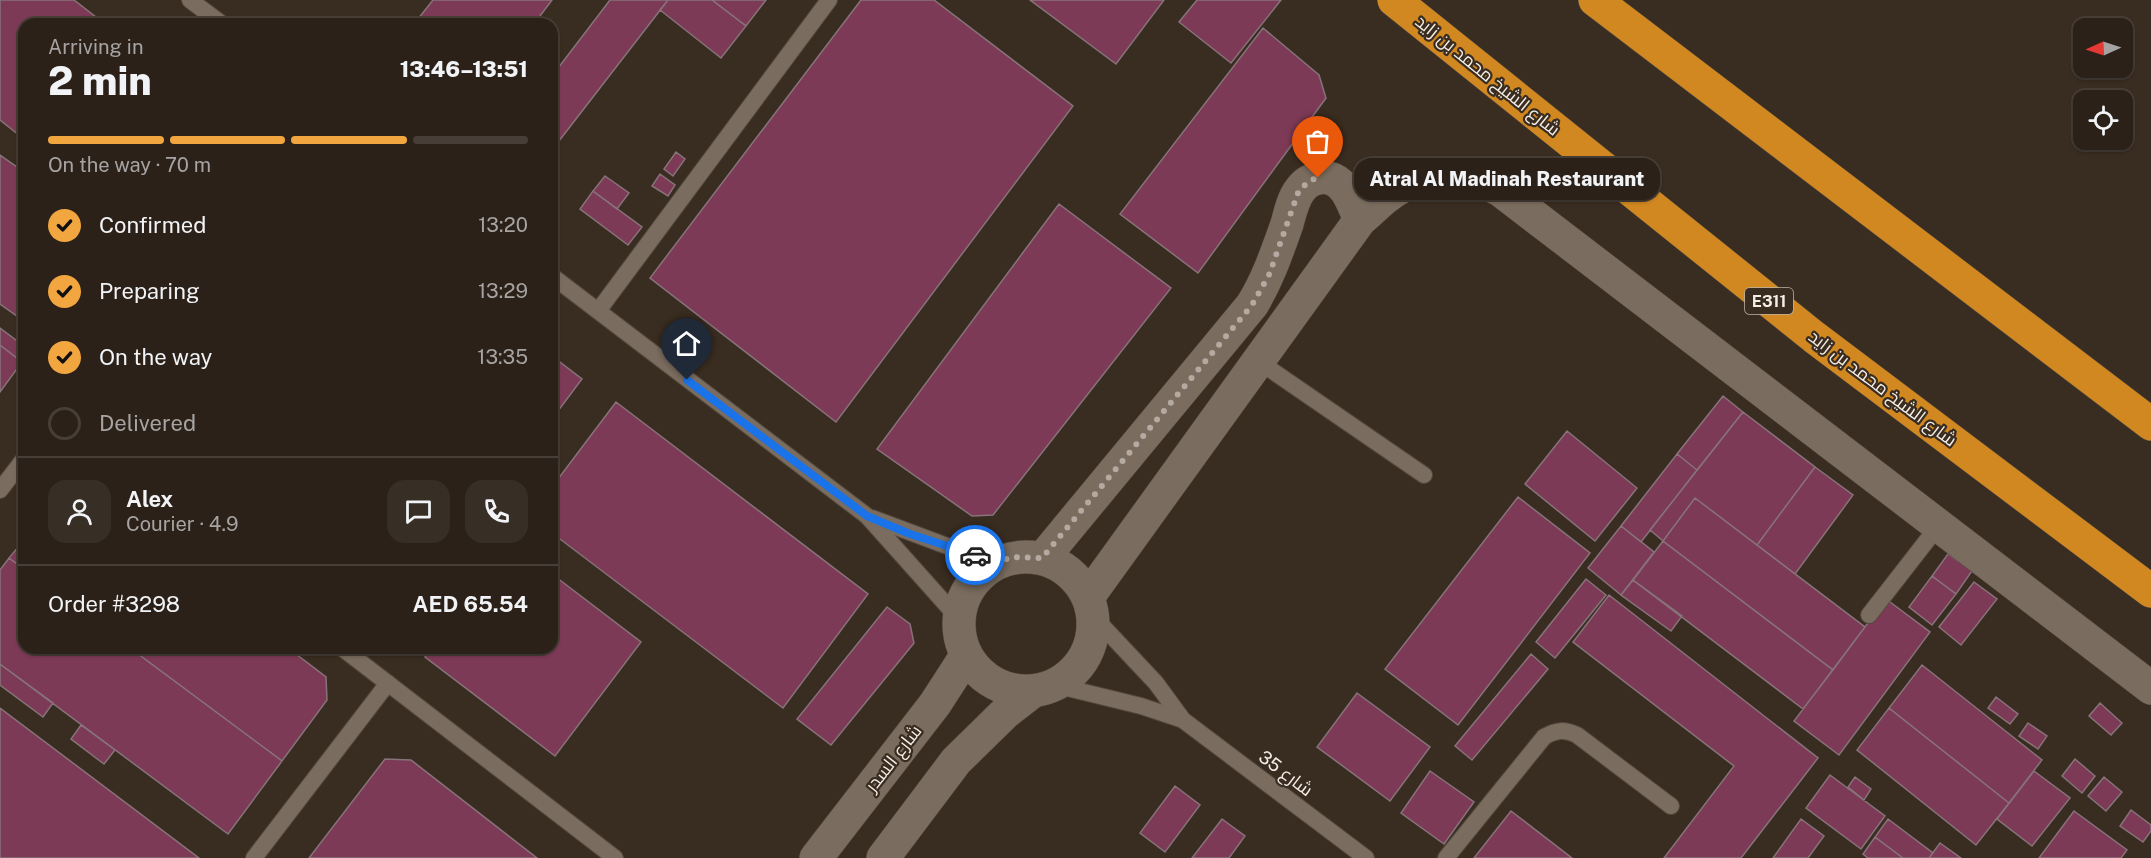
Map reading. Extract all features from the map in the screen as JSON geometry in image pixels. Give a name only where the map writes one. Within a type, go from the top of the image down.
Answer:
[{"type":"highway","name":"شارع الشيخ محمد بن زايد","points":[[1394,0],[1814,337],[2151,591]]},
{"type":"highway","points":[[1595,0],[2151,424]]},
{"type":"street","points":[[883,858],[956,761],[1005,713],[1077,669],[1090,644],[1091,606],[1258,360],[1360,220],[1389,195],[1408,183],[1447,174],[1484,181],[1500,190],[2151,688]]},
{"type":"street","points":[[1042,558],[1252,305],[1269,275],[1296,197],[1305,184],[1311,180],[1326,177],[1340,184],[1345,189],[1360,220]]},
{"type":"street","points":[[1043,689],[1012,690],[994,684],[978,672],[966,656],[960,638],[959,619],[964,595],[979,575],[999,561],[1013,557],[1042,558],[1070,572],[1091,606]]},
{"type":"street","name":"شارع السدر","points":[[816,858],[935,704],[966,656]]},
{"type":"lane","points":[[190,0],[214,18]]},
{"type":"lane","points":[[598,311],[829,0]]},
{"type":"lane","points":[[558,281],[867,516],[959,619]]},
{"type":"lane","points":[[1258,360],[1424,475]]},
{"type":"lane","points":[[0,490],[18,467]]},
{"type":"lane","points":[[867,516],[955,549],[999,561]]},
{"type":"lane","points":[[1869,615],[1939,525]]},
{"type":"lane","name":"شارع 35","points":[[1091,606],[1156,683],[1183,720],[1366,858]]},
{"type":"lane","points":[[350,654],[613,857]]},
{"type":"lane","points":[[254,858],[388,683]]},
{"type":"lane","name":"شارع 35","points":[[1043,689],[1120,701],[1183,720]]},
{"type":"lane","points":[[1446,858],[1544,737],[1560,730],[1577,735],[1671,806]]},
{"type":"building","points":[[0,0],[74,0],[97,18],[18,18],[18,134],[0,120]]},
{"type":"building","points":[[433,0],[552,0],[538,18],[419,18]]},
{"type":"building","points":[[610,0],[668,0],[558,142],[558,68]]},
{"type":"building","points":[[668,0],[712,0],[746,26],[721,58],[660,10]]},
{"type":"building","points":[[712,0],[766,0],[746,26]]},
{"type":"building","points":[[861,0],[934,0],[1073,106],[836,422],[650,278]]},
{"type":"building","points":[[1030,0],[1164,0],[1116,64]]},
{"type":"building","points":[[1197,0],[1281,0],[1231,63],[1179,22]]},
{"type":"building","points":[[1263,28],[1319,75],[1326,98],[1198,273],[1120,214]]},
{"type":"building","points":[[676,152],[685,159],[673,176],[664,169]]},
{"type":"building","points":[[0,155],[18,168],[18,317],[0,304]]},
{"type":"building","points":[[660,174],[675,185],[668,196],[652,186]]},
{"type":"building","points":[[605,176],[629,193],[617,209],[593,191]]},
{"type":"building","points":[[593,191],[642,227],[628,245],[580,209]]},
{"type":"building","points":[[1059,204],[1171,288],[993,515],[972,516],[877,449]]},
{"type":"building","points":[[0,328],[18,342],[18,359],[0,345]]},
{"type":"building","points":[[0,345],[18,359],[18,367],[0,392]]},
{"type":"building","points":[[558,361],[582,379],[558,411]]},
{"type":"building","points":[[1723,396],[1743,412],[1697,470],[1677,454]]},
{"type":"building","points":[[616,402],[868,594],[783,708],[558,538],[558,479]]},
{"type":"building","points":[[1743,412],[1815,467],[1757,545],[1695,498],[1663,541],[1650,530]]},
{"type":"building","points":[[1567,431],[1637,488],[1595,541],[1525,484]]},
{"type":"building","points":[[1677,454],[1697,470],[1641,542],[1621,526]]},
{"type":"building","points":[[1815,467],[1853,495],[1795,574],[1757,545]]},
{"type":"building","points":[[1518,497],[1590,553],[1458,725],[1385,669]]},
{"type":"building","points":[[1695,498],[1865,627],[1833,670],[1663,541]]},
{"type":"building","points":[[1621,526],[1654,552],[1621,595],[1588,568]]},
{"type":"building","points":[[1663,541],[1833,670],[1803,709],[1633,580]]},
{"type":"building","points":[[18,547],[18,565],[9,558]]},
{"type":"building","points":[[1948,554],[1972,571],[1956,594],[1932,576]]},
{"type":"building","points":[[9,558],[18,565],[18,654],[138,654],[282,761],[228,834],[0,664],[0,570]]},
{"type":"building","points":[[1932,576],[1956,594],[1932,625],[1909,607]]},
{"type":"building","points":[[558,579],[641,642],[555,756],[425,657],[427,654],[558,654]]},
{"type":"building","points":[[1586,579],[1606,595],[1555,658],[1536,642]]},
{"type":"building","points":[[1633,580],[1682,616],[1671,631],[1621,595]]},
{"type":"building","points":[[1974,582],[1997,599],[1961,645],[1939,627]]},
{"type":"building","points":[[1609,595],[1818,758],[1741,858],[1664,858],[1734,766],[1573,642]]},
{"type":"building","points":[[1886,599],[1930,632],[1839,755],[1794,721]]},
{"type":"building","points":[[887,607],[910,624],[914,643],[831,745],[797,719]]},
{"type":"building","points":[[138,654],[296,654],[326,677],[327,700],[282,761]]},
{"type":"building","points":[[1531,654],[1548,669],[1472,760],[1455,746]]},
{"type":"building","points":[[0,664],[53,703],[43,717],[0,685]]},
{"type":"building","points":[[1922,665],[2042,760],[2009,803],[1889,708]]},
{"type":"building","points":[[1357,693],[1430,747],[1390,801],[1317,747]]},
{"type":"building","points":[[1996,697],[2018,714],[2010,724],[1988,708]]},
{"type":"building","points":[[2100,703],[2122,723],[2111,735],[2089,716]]},
{"type":"building","points":[[0,708],[199,858],[0,858]]},
{"type":"building","points":[[1889,708],[2009,803],[1976,845],[1857,750]]},
{"type":"building","points":[[2028,723],[2047,736],[2038,749],[2019,736]]},
{"type":"building","points":[[81,725],[115,750],[104,764],[71,739]]},
{"type":"building","points":[[385,759],[411,760],[537,858],[309,858]]},
{"type":"building","points":[[2075,759],[2095,776],[2082,793],[2062,776]]},
{"type":"building","points":[[1430,771],[1474,802],[1444,844],[1401,813]]},
{"type":"building","points":[[2034,771],[2070,798],[2032,846],[1997,819]]},
{"type":"building","points":[[1830,775],[1885,816],[1861,849],[1806,808]]},
{"type":"building","points":[[1855,777],[1871,789],[1864,800],[1848,787]]},
{"type":"building","points":[[2104,777],[2122,792],[2106,811],[2088,796]]},
{"type":"building","points":[[1175,786],[1200,805],[1165,852],[1140,833]]},
{"type":"building","points":[[2131,810],[2151,825],[2151,831],[2143,842],[2120,826]]},
{"type":"building","points":[[1511,811],[1572,858],[1474,858]]},
{"type":"building","points":[[2074,811],[2127,850],[2121,858],[2039,858]]},
{"type":"building","points":[[1222,819],[1245,836],[1229,858],[1192,858]]},
{"type":"building","points":[[1801,819],[1824,836],[1808,858],[1773,858]]},
{"type":"building","points":[[1888,819],[1933,853],[1929,858],[1903,858],[1875,837]]},
{"type":"building","points":[[1875,837],[1903,858],[1868,858],[1863,854]]},
{"type":"building","points":[[1940,843],[1961,858],[1929,858]]},
{"type":"way so far","points":[[975,555],[999,561],[1013,557],[1042,558],[1238,325],[1269,275],[1299,190],[1311,180],[1318,178]]},
{"type":"place","name":"Atral Al Madinah Restaurant","points":[[1318,178]]},
{"type":"route","points":[[687,380],[867,516],[910,534],[975,555]]}]
